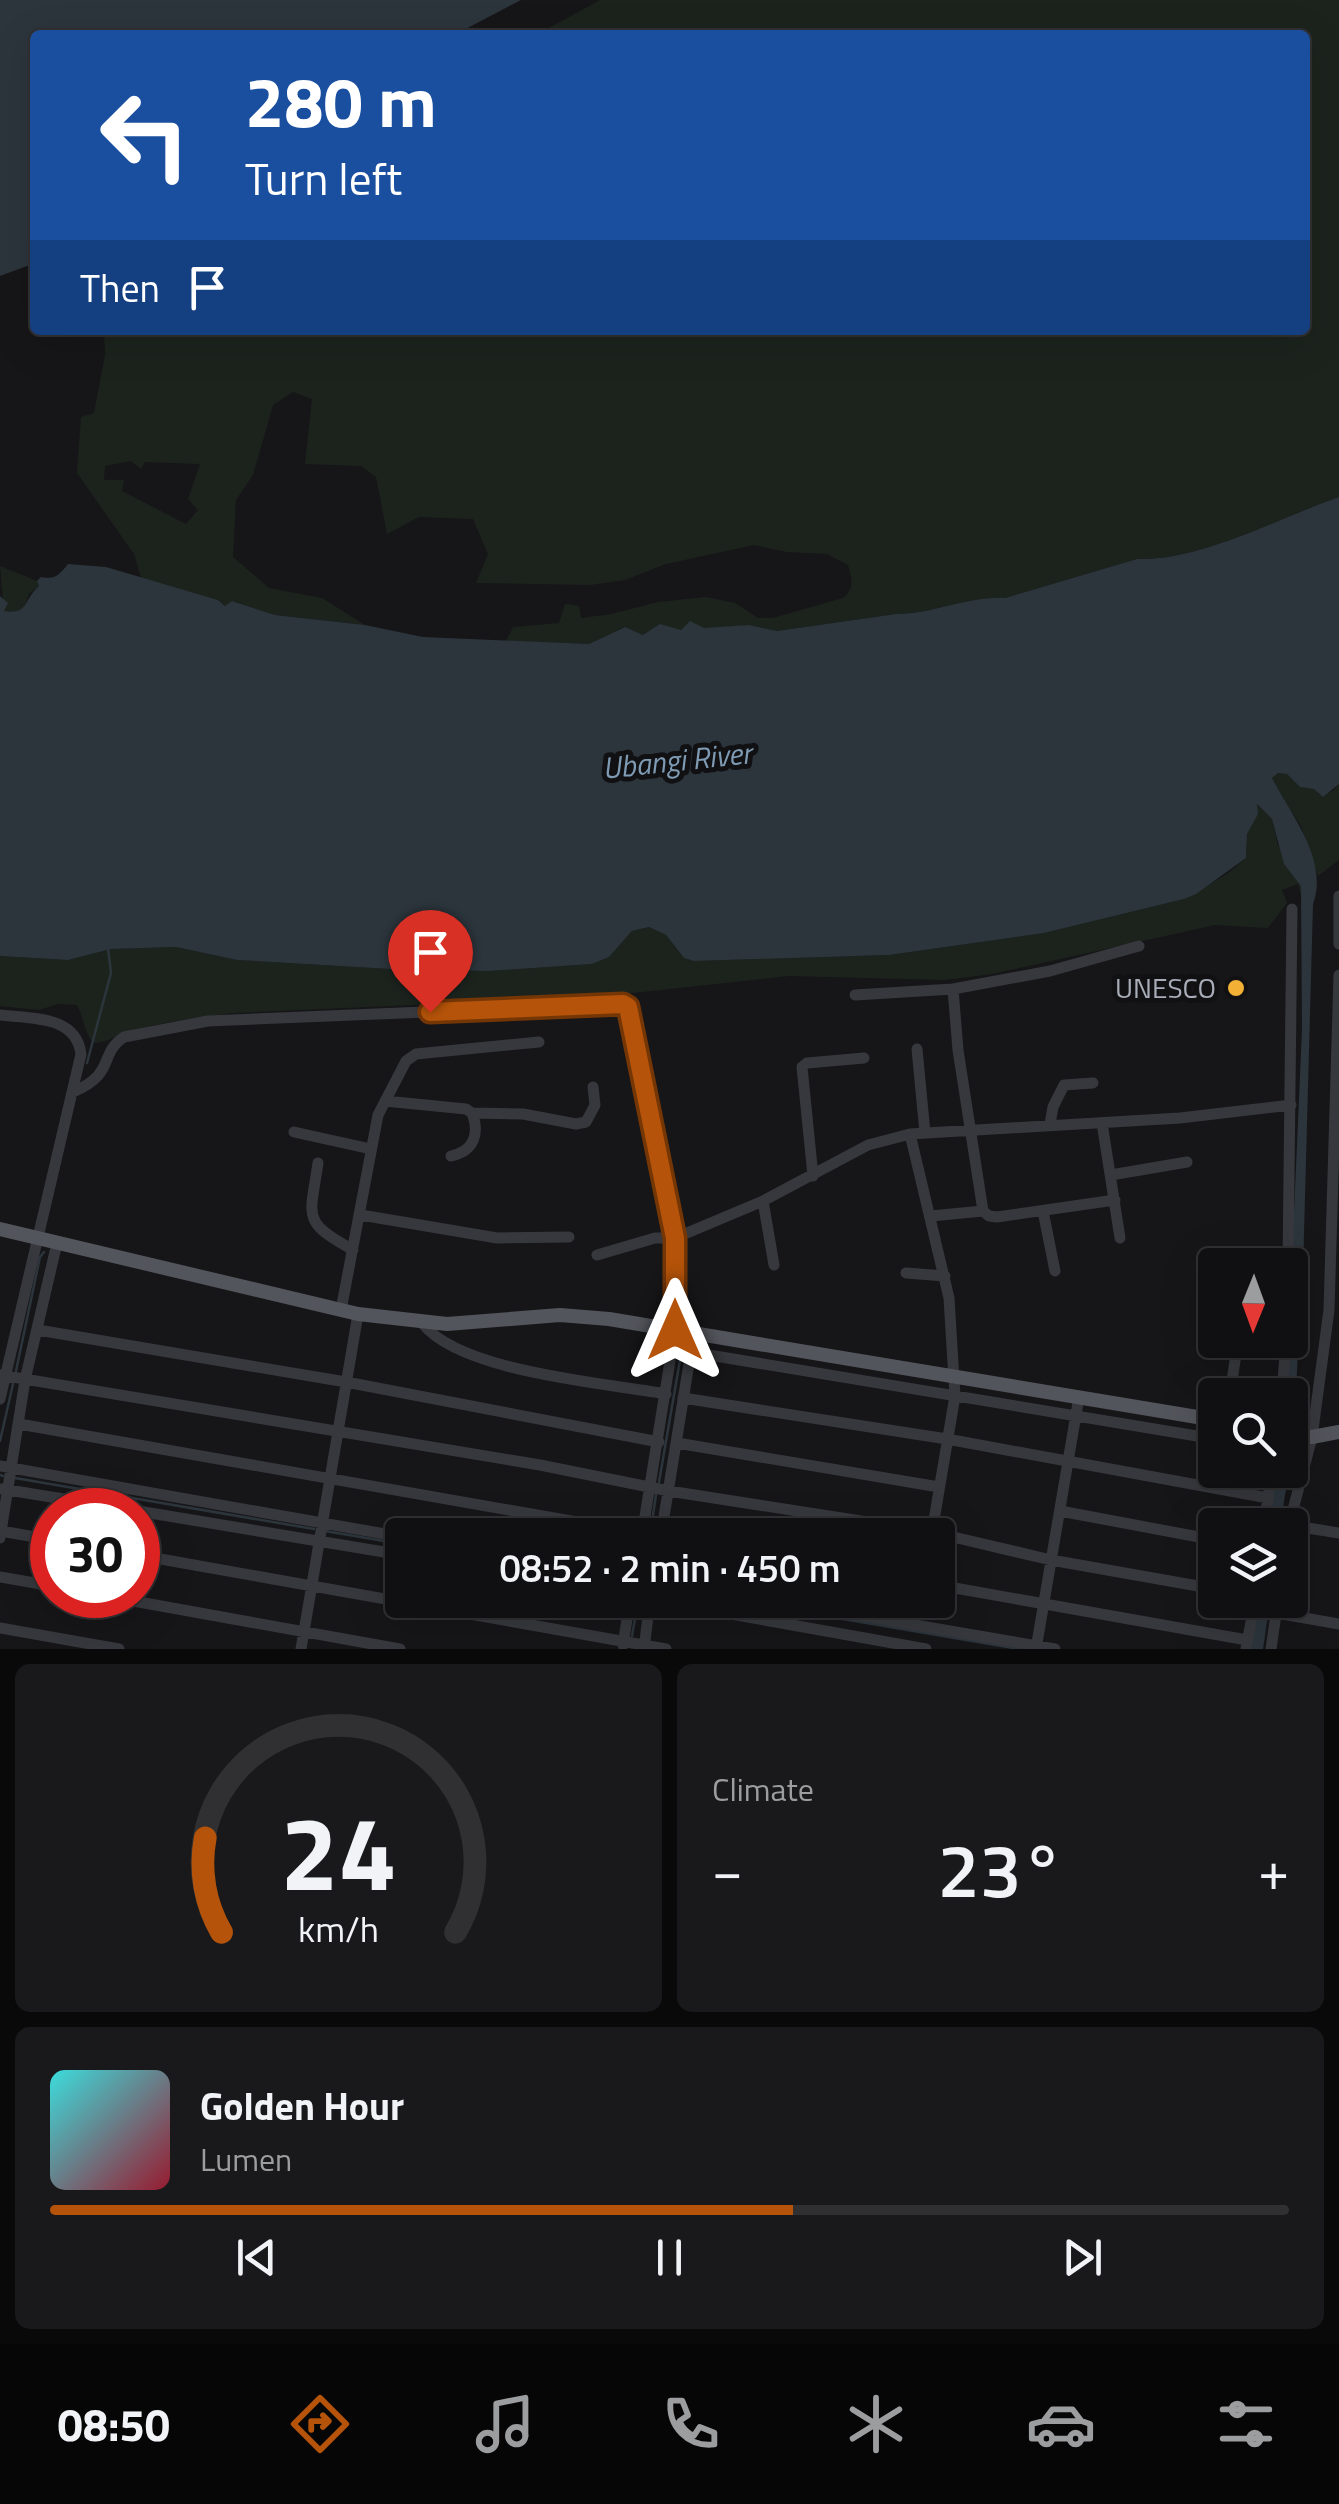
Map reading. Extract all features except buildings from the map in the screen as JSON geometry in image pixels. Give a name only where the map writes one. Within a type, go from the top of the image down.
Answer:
[{"type":"main road","points":[[0,1228],[358,1314],[448,1324],[560,1315],[694,1333],[1198,1417]]},
{"type":"main road","points":[[1308,1436],[1339,1432]]},
{"type":"street","points":[[1339,896],[1339,944]]},
{"type":"street","points":[[1288,1248],[1292,909]]},
{"type":"street","points":[[855,995],[953,989],[1050,971],[1139,946]]},
{"type":"street","points":[[1293,1508],[1312,1437],[1329,1310],[1339,975]]},
{"type":"street","points":[[953,989],[984,1211],[997,1217],[1116,1200]]},
{"type":"street","points":[[73,1092],[93,1084],[105,1071],[116,1042],[124,1037],[208,1021],[623,1004],[632,1013],[675,1238],[675,1330],[647,1518]]},
{"type":"street","points":[[0,1015],[46,1021],[72,1030],[80,1054],[2,1376],[0,1399]]},
{"type":"street","points":[[341,1310],[378,1114],[406,1061],[416,1054],[539,1042]]},
{"type":"street","points":[[916,1049],[925,1133]]},
{"type":"street","points":[[813,1176],[802,1066],[864,1058]]},
{"type":"street","points":[[1050,1124],[1064,1085],[1094,1082]]},
{"type":"street","points":[[472,1113],[523,1114],[576,1124],[586,1122],[594,1106],[593,1087]]},
{"type":"street","points":[[384,1101],[466,1109],[472,1113],[476,1122],[473,1144],[451,1156]]},
{"type":"street","points":[[597,1255],[655,1238],[675,1238],[813,1176],[868,1145],[910,1134],[1102,1123],[1290,1105]]},
{"type":"street","points":[[1102,1123],[1120,1238]]},
{"type":"street","points":[[294,1132],[371,1149]]},
{"type":"street","points":[[910,1134],[945,1276],[954,1376],[955,1396],[934,1518]]},
{"type":"street","points":[[1111,1176],[1187,1162]]},
{"type":"street","points":[[318,1163],[311,1213],[314,1223],[320,1232],[353,1250]]},
{"type":"street","points":[[763,1200],[774,1265]]},
{"type":"street","points":[[932,1216],[984,1211]]},
{"type":"street","points":[[1043,1211],[1055,1271]]},
{"type":"street","points":[[361,1215],[497,1238],[570,1238]]},
{"type":"street","points":[[0,1538],[5,1466],[19,1424],[25,1380],[57,1243]]},
{"type":"street","points":[[906,1273],[945,1276]]},
{"type":"street","points":[[301,1649],[358,1314]]},
{"type":"street","points":[[422,1322],[443,1343],[486,1361],[666,1394]]},
{"type":"street","points":[[38,1330],[346,1382],[659,1442]]},
{"type":"street","points":[[664,1518],[694,1333]]},
{"type":"street","points":[[691,1352],[1198,1437]]},
{"type":"street","points":[[2,1376],[842,1518]]},
{"type":"street","points":[[1037,1647],[1080,1397]]},
{"type":"street","points":[[682,1398],[946,1439],[1268,1498]]},
{"type":"street","points":[[19,1424],[558,1518]]},
{"type":"street","points":[[676,1444],[939,1488]]},
{"type":"street","points":[[5,1466],[385,1533]]},
{"type":"street","points":[[1267,1508],[1269,1488]]},
{"type":"street","points":[[3,1489],[30,1493]]},
{"type":"street","points":[[1060,1511],[1198,1537]]},
{"type":"street","points":[[160,1514],[385,1552]]},
{"type":"street","points":[[1308,1528],[1339,1533]]},
{"type":"street","points":[[1,1530],[30,1536]]},
{"type":"street","points":[[955,1537],[1051,1560],[1198,1585]]},
{"type":"street","points":[[160,1559],[623,1645],[666,1649]]},
{"type":"street","points":[[0,1577],[30,1582]]},
{"type":"street","points":[[955,1588],[1246,1645],[1251,1618]]},
{"type":"street","points":[[160,1606],[400,1649]]},
{"type":"street","points":[[1308,1616],[1339,1624]]},
{"type":"street","points":[[623,1645],[627,1618]]},
{"type":"street","points":[[644,1647],[649,1618]]},
{"type":"street","points":[[753,1618],[926,1649]]},
{"type":"street","points":[[872,1618],[1055,1649]]},
{"type":"street","points":[[1271,1649],[1275,1618]]},
{"type":"street","points":[[0,1628],[119,1649]]},
{"type":"shaded area","points":[[600,0],[1339,0],[1339,497],[1213,546],[1161,558],[1137,559],[1005,598],[777,631],[749,625],[643,635],[624,627],[589,644],[506,641],[513,627],[559,623],[565,604],[579,606],[581,618],[658,602],[706,597],[735,603],[758,618],[773,618],[843,598],[851,587],[851,575],[848,565],[827,554],[754,545],[666,564],[625,580],[590,585],[476,583],[488,554],[473,519],[419,517],[387,534],[376,477],[361,466],[305,464],[312,399],[293,392],[273,405],[253,475],[236,500],[233,557],[269,588],[322,598],[365,625],[275,615],[233,601],[226,606],[218,600],[141,578],[134,554],[77,473],[81,417],[94,413],[105,355],[104,335],[1310,335],[1310,30],[545,30]],"holes":[[[131,461],[141,469],[145,462],[200,464],[188,499],[198,510],[186,524],[122,491],[124,480],[104,480],[105,466]]]},
{"type":"shaded area","points":[[0,566],[37,581],[39,586],[17,613],[4,611]]},
{"type":"shaded area","points":[[1278,773],[1287,774],[1300,787],[1315,789],[1320,795],[1333,791],[1339,784],[1339,860],[1318,876],[1301,826],[1273,783],[1272,778]]},
{"type":"shaded area","points":[[1253,801],[1272,819],[1278,845],[1301,886],[1301,896],[1298,884],[1282,890],[1287,903],[1268,928],[1215,925],[992,974],[945,980],[789,976],[596,997],[231,1013],[144,1027],[93,1043],[77,1005],[58,1004],[39,1010],[0,1006],[0,956],[68,960],[111,949],[176,947],[237,960],[489,971],[592,964],[609,957],[632,931],[649,927],[666,935],[684,958],[694,961],[889,955],[1044,933],[1184,899],[1227,874],[1246,858],[1247,834],[1255,819]]},
{"type":"water","points":[[0,0],[521,0],[464,30],[30,30],[30,265],[0,276]]},
{"type":"water","name":"Ubangi River","points":[[1339,497],[1339,784],[1323,797],[1314,789],[1300,787],[1287,774],[1278,773],[1272,778],[1306,838],[1316,871],[1304,1248],[1292,1248],[1302,1030],[1301,886],[1284,864],[1272,819],[1257,804],[1258,814],[1247,834],[1246,858],[1184,899],[1044,933],[889,955],[694,961],[684,958],[666,935],[649,927],[632,931],[609,957],[592,964],[489,971],[237,960],[176,947],[111,949],[68,960],[0,956],[0,596],[8,603],[4,611],[18,611],[39,586],[37,581],[41,577],[56,576],[68,564],[106,567],[218,600],[225,606],[232,601],[275,615],[365,625],[423,637],[589,644],[625,627],[643,635],[660,624],[681,630],[690,621],[704,628],[749,625],[777,631],[1005,598],[1137,559],[1187,553]]},
{"type":"water","points":[[1288,1358],[1298,1358],[1297,1378],[1287,1378]]},
{"type":"waterway","points":[[87,1063],[111,973],[108,948]]},
{"type":"waterway","points":[[16,1371],[44,1252]]},
{"type":"waterway","points":[[659,1482],[684,1337]]},
{"type":"waterway","points":[[0,1441],[13,1384]]},
{"type":"waterway","points":[[15,1478],[314,1529]]},
{"type":"waterway","points":[[1276,1508],[1279,1488]]},
{"type":"waterway","points":[[653,1518],[656,1495]]},
{"type":"waterway","points":[[325,1531],[385,1541]]},
{"type":"waterway","points":[[632,1636],[635,1618]]},
{"type":"waterway","points":[[837,1618],[1019,1649]]},
{"type":"waterway","points":[[1256,1649],[1260,1618]]},
{"type":"place","name":"UNESCO","points":[[1236,988]]},
{"type":"route","points":[[430,1012],[623,1004],[628,1007],[675,1238],[675,1330]]}]
